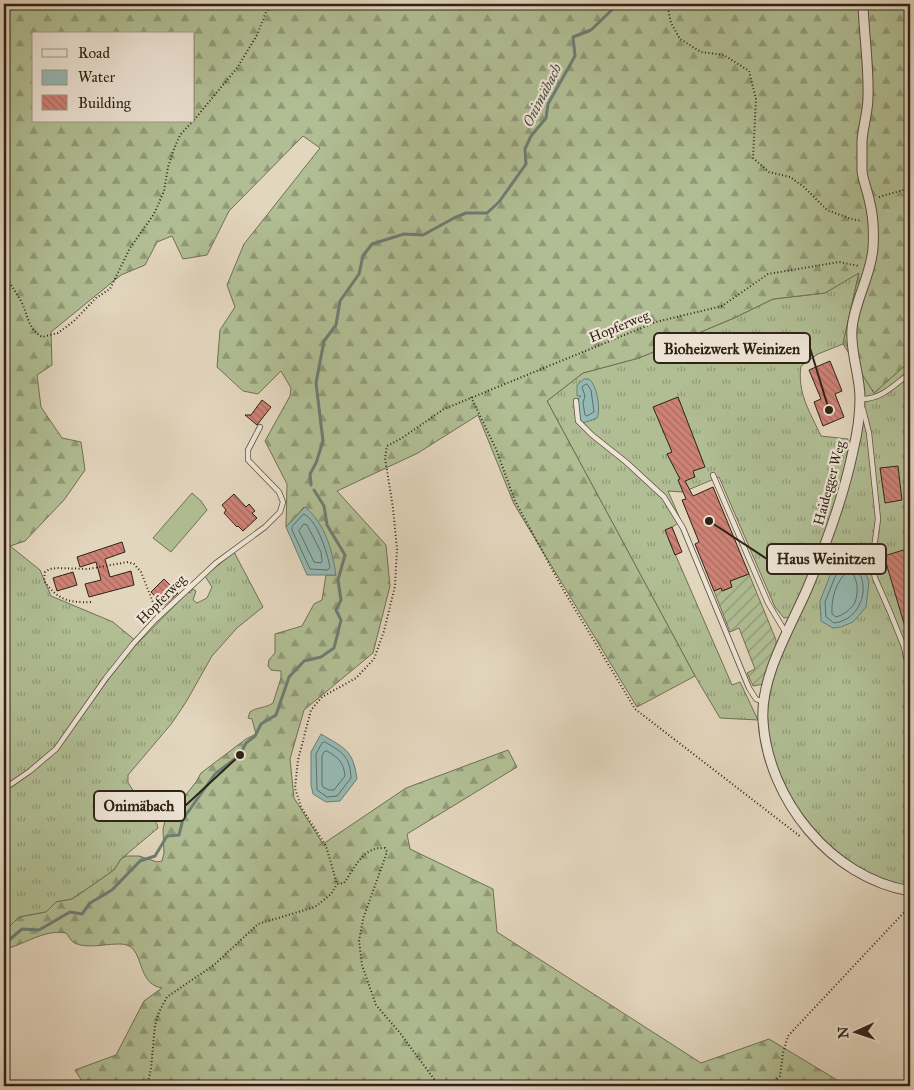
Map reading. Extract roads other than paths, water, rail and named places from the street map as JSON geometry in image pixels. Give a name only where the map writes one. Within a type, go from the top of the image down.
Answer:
[{"type":"street","name":"Haidegger Weg","points":[[863,4],[868,101],[862,142],[862,174],[870,200],[873,248],[852,329],[860,398],[854,448],[838,514],[772,669],[763,702],[763,719],[767,750],[783,789],[803,822],[829,850],[862,875],[887,886],[910,891]]},
{"type":"lane","points":[[910,373],[879,397],[868,400],[860,398],[869,433],[878,519],[872,563],[875,578],[904,647],[910,674]]},
{"type":"lane","points":[[576,401],[578,422],[664,497],[683,528],[749,688],[756,699],[763,702]]},
{"type":"lane","name":"Hopferweg","points":[[4,789],[30,771],[56,749],[106,678],[133,644],[158,617],[211,568],[232,550],[265,527],[280,512],[283,502],[279,492],[248,460],[248,450],[260,427]]},
{"type":"lane","points":[[713,475],[768,603],[787,634]]},
{"type":"water","points":[[584,379],[589,379],[594,386],[598,397],[599,409],[597,418],[583,423],[580,421],[578,399],[581,396],[577,396],[577,385]]},
{"type":"water","points":[[305,507],[323,529],[336,575],[307,575],[286,527]]},
{"type":"water","points":[[855,559],[863,567],[869,582],[866,607],[853,622],[833,628],[821,621],[820,601],[833,568],[846,560]]},
{"type":"water","points":[[321,734],[346,750],[353,761],[357,779],[340,801],[326,802],[313,794],[311,785],[311,752]]},
{"type":"waterway","name":"Onimäbach","points":[[311,485],[310,474],[316,463],[323,441],[316,383],[324,341],[336,325],[340,301],[359,274],[363,256],[372,244],[404,234],[423,235],[466,213],[487,213],[499,202],[526,164],[525,149],[531,136],[546,118],[548,104],[575,56],[573,37],[591,30],[618,4]]},
{"type":"waterway","name":"Onimäbach","points":[[4,941],[8,941],[22,929],[39,930],[70,912],[82,914],[90,903],[112,890],[140,861],[155,856],[167,836],[179,835],[183,819],[215,774],[240,755],[246,743],[255,736],[261,724],[276,715],[289,677],[304,661],[321,657],[334,648],[341,620],[336,610],[341,600],[338,580],[345,555],[327,525],[324,506],[314,490]]},
{"type":"place","name":"Bioheizwerk Weinizen","points":[[829,410]]},
{"type":"place","name":"Haus Weinitzen","points":[[709,521]]},
{"type":"place","name":"Onimäbach","points":[[240,755]]}]
